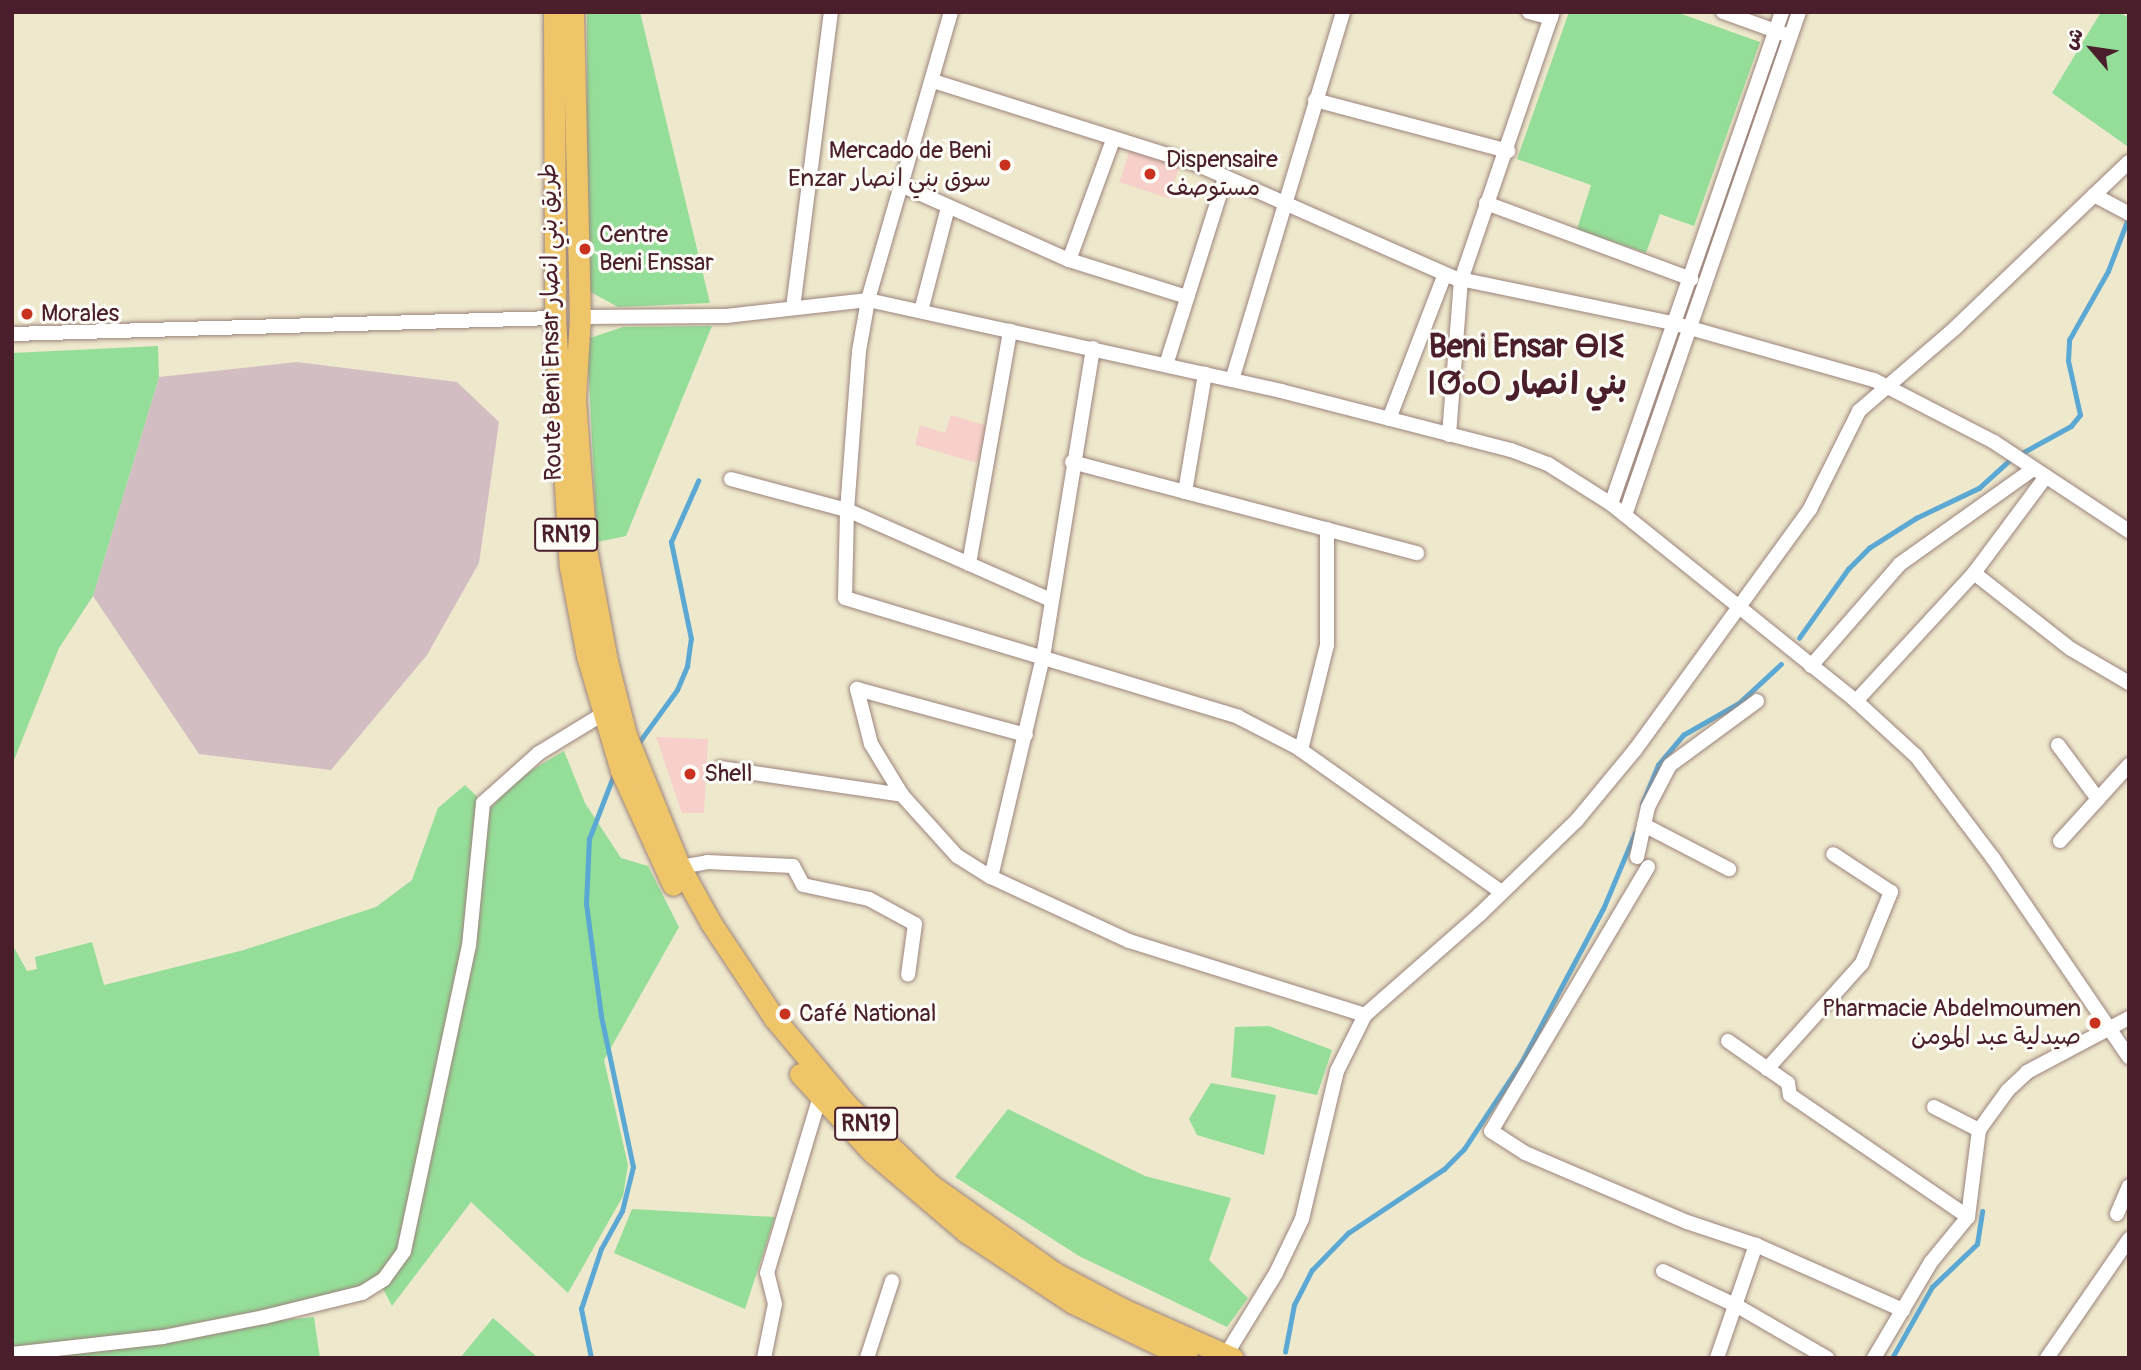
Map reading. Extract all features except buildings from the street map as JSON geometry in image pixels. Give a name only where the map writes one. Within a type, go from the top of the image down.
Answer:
[{"type":"highway","name":"Route Beni Ensar طريق بني انصار","points":[[554,12],[555,317],[566,537],[580,626],[603,715],[618,737]]},
{"type":"highway","name":"Route Beni Ensar طريق بني انصار","points":[[573,12],[579,315],[575,399],[581,510],[618,737],[660,858],[706,942],[760,1022],[820,1096],[900,1178],[1000,1257],[1101,1318],[1190,1352],[1227,1357]]},
{"type":"highway","points":[[555,317],[579,315]]},
{"type":"highway","name":"Route Beni Ensar طريق بني انصار","points":[[627,764],[711,923],[774,1018],[887,1145],[959,1207],[1022,1252],[1123,1309],[1190,1352]]},
{"type":"street","points":[[793,307],[831,12]]},
{"type":"street","points":[[951,12],[868,300],[859,351],[847,510],[845,598],[1238,717],[1301,750],[1500,891]]},
{"type":"street","points":[[1232,380],[1343,12]]},
{"type":"street","points":[[1449,435],[1461,279],[1486,203],[1508,150],[1552,15],[1529,12]]},
{"type":"street","points":[[1723,12],[1790,36]]},
{"type":"street","points":[[1611,503],[1782,12]]},
{"type":"street","points":[[1625,515],[1798,12]]},
{"type":"street","points":[[933,81],[1196,164],[1283,205],[1445,274],[1672,323],[1887,386],[2011,453],[2044,480],[2129,531]]},
{"type":"street","points":[[1315,100],[1508,150]]},
{"type":"street","points":[[1069,260],[1113,140]]},
{"type":"street","points":[[1227,1357],[1276,1273],[1303,1219],[1337,1071],[1366,1015],[1577,820],[1635,750],[1810,509],[1859,411],[2129,162]]},
{"type":"street","points":[[1166,365],[1225,178]]},
{"type":"street","points":[[901,185],[948,207],[1003,224],[1069,260],[1188,297]]},
{"type":"street","points":[[2094,195],[2125,212]]},
{"type":"street","points":[[1486,203],[1691,279]]},
{"type":"street","points":[[921,311],[948,207]]},
{"type":"street","points":[[1389,419],[1445,274]]},
{"type":"street","points":[[579,315],[726,316],[868,300],[1232,380],[1389,419],[1548,464],[1611,503],[1736,608],[1856,701],[1924,766],[1993,858],[2129,1057]]},
{"type":"street","points":[[12,334],[555,317]]},
{"type":"street","points":[[969,564],[1010,331]]},
{"type":"street","points":[[991,877],[1043,657],[1072,462],[1093,348]]},
{"type":"street","points":[[1185,492],[1205,374]]},
{"type":"street","points":[[1072,462],[1417,553]]},
{"type":"street","points":[[1811,666],[1900,564],[2029,468]]},
{"type":"street","points":[[732,480],[847,510],[1051,600]]},
{"type":"street","points":[[1856,701],[1974,573],[2044,480]]},
{"type":"street","points":[[1301,750],[1327,645],[1327,529]]},
{"type":"street","points":[[1974,573],[2070,649],[2129,683]]},
{"type":"street","points":[[1026,735],[857,689],[871,744],[902,796],[957,856],[991,877],[1129,941],[1366,1015]]},
{"type":"street","points":[[1757,701],[1670,765],[1656,787],[1644,825],[1642,862],[1491,1131],[1525,1153],[1687,1222],[1756,1245],[1902,1310]]},
{"type":"street","points":[[12,1354],[163,1337],[264,1317],[362,1293],[384,1279],[404,1251],[464,969],[482,803],[539,753],[603,715]]},
{"type":"street","points":[[2057,745],[2098,799]]},
{"type":"street","points":[[2060,841],[2129,765]]},
{"type":"street","points":[[720,768],[902,796]]},
{"type":"street","points":[[1644,825],[1729,869]]},
{"type":"street","points":[[1768,1069],[1862,963],[1891,892],[1833,854]]},
{"type":"street","points":[[680,867],[707,862],[793,866],[803,885],[869,899],[915,924],[908,975]]},
{"type":"street","points":[[1874,1358],[1931,1262],[1968,1217],[1979,1130],[2008,1090],[2027,1072],[2129,1018]]},
{"type":"street","points":[[1728,1041],[1788,1083],[1790,1095],[1968,1217]]},
{"type":"street","points":[[764,1358],[775,1304],[767,1273],[820,1096]]},
{"type":"street","points":[[1934,1107],[1979,1130]]},
{"type":"street","points":[[2117,1214],[2129,1186]]},
{"type":"street","points":[[2047,1358],[2129,1239]]},
{"type":"street","points":[[1717,1358],[1756,1245]]},
{"type":"street","points":[[1663,1271],[1737,1306],[1827,1358]]},
{"type":"street","points":[[867,1358],[892,1281]]},
{"type":"shaded area","name":"Dispensaire مستوصف","points":[[1130,150],[1179,166],[1169,198],[1119,182]]},
{"type":"shaded area","points":[[297,362],[457,382],[499,422],[479,563],[427,655],[331,770],[199,754],[93,596],[159,377]]},
{"type":"shaded area","points":[[951,415],[987,426],[977,463],[915,445],[920,425],[945,433]]},
{"type":"shaded area","points":[[656,737],[708,739],[704,813],[682,813]]},
{"type":"green space","points":[[587,12],[640,12],[710,303],[618,307],[587,290]]},
{"type":"green space","points":[[1569,12],[1676,12],[1760,42],[1694,226],[1660,214],[1646,253],[1577,229],[1591,185],[1517,159]]},
{"type":"green space","points":[[2101,12],[2119,12],[2129,18],[2127,146],[2052,93]]},
{"type":"green space","points":[[712,326],[626,536],[597,542],[587,339],[623,327]]},
{"type":"green space","points":[[158,346],[159,377],[93,596],[59,648],[12,765],[12,353]]},
{"type":"green space","points":[[564,751],[585,803],[621,858],[648,866],[679,927],[604,1060],[628,1165],[623,1196],[568,1293],[471,1202],[392,1306],[382,1287],[140,1334],[314,1317],[320,1358],[12,1358],[12,944],[27,971],[37,969],[35,957],[92,942],[104,985],[244,950],[376,907],[412,880],[438,808],[465,785],[490,809],[518,778]]},
{"type":"green space","points":[[1269,1026],[1332,1050],[1317,1095],[1231,1077],[1235,1027]]},
{"type":"green space","points":[[1211,1083],[1276,1095],[1264,1155],[1197,1135],[1189,1119]]},
{"type":"green space","points":[[1008,1109],[1145,1176],[1231,1198],[1209,1260],[1248,1298],[1227,1327],[1079,1256],[955,1177]]},
{"type":"green space","points":[[632,1209],[775,1217],[745,1309],[614,1253]]},
{"type":"green space","points":[[493,1318],[499,1323],[538,1358],[460,1358]]},
{"type":"waterway","points":[[1799,638],[1848,569],[1869,548],[1916,518],[1979,488],[2011,459],[2071,426],[2080,415],[2068,361],[2069,340],[2108,271],[2129,216]]},
{"type":"waterway","points":[[637,745],[677,690],[687,666],[691,639],[671,542],[698,481]]},
{"type":"waterway","points":[[1642,804],[1658,765],[1683,735],[1739,703],[1781,664]]},
{"type":"waterway","points":[[591,1358],[581,1309],[601,1249],[622,1211],[633,1167],[601,1016],[586,904],[589,839],[614,774]]},
{"type":"waterway","points":[[1285,1352],[1294,1305],[1312,1270],[1348,1233],[1444,1169],[1464,1149],[1521,1063],[1603,909],[1635,833]]},
{"type":"waterway","points":[[1892,1358],[1932,1287],[1977,1244],[1982,1211]]},
{"type":"place","name":"Mercado de Beni Enzar سوق بني انصار","points":[[1005,165]]},
{"type":"place","name":"Dispensaire مستوصف","points":[[1150,174]]},
{"type":"place","name":"Centre Beni Enssar","points":[[585,249]]},
{"type":"place","name":"Morales","points":[[27,314]]},
{"type":"place","name":"Shell","points":[[690,774]]},
{"type":"place","name":"Café National","points":[[785,1014]]},
{"type":"place","name":"Pharmacie Abdelmoumen صيدلية عبد المومن","points":[[2095,1023]]},
{"type":"district","name":"Beni Ensar ⴱⵏⵉ ⵏⵚⴰⵔ بني انصار","points":[[1527,366]]}]
